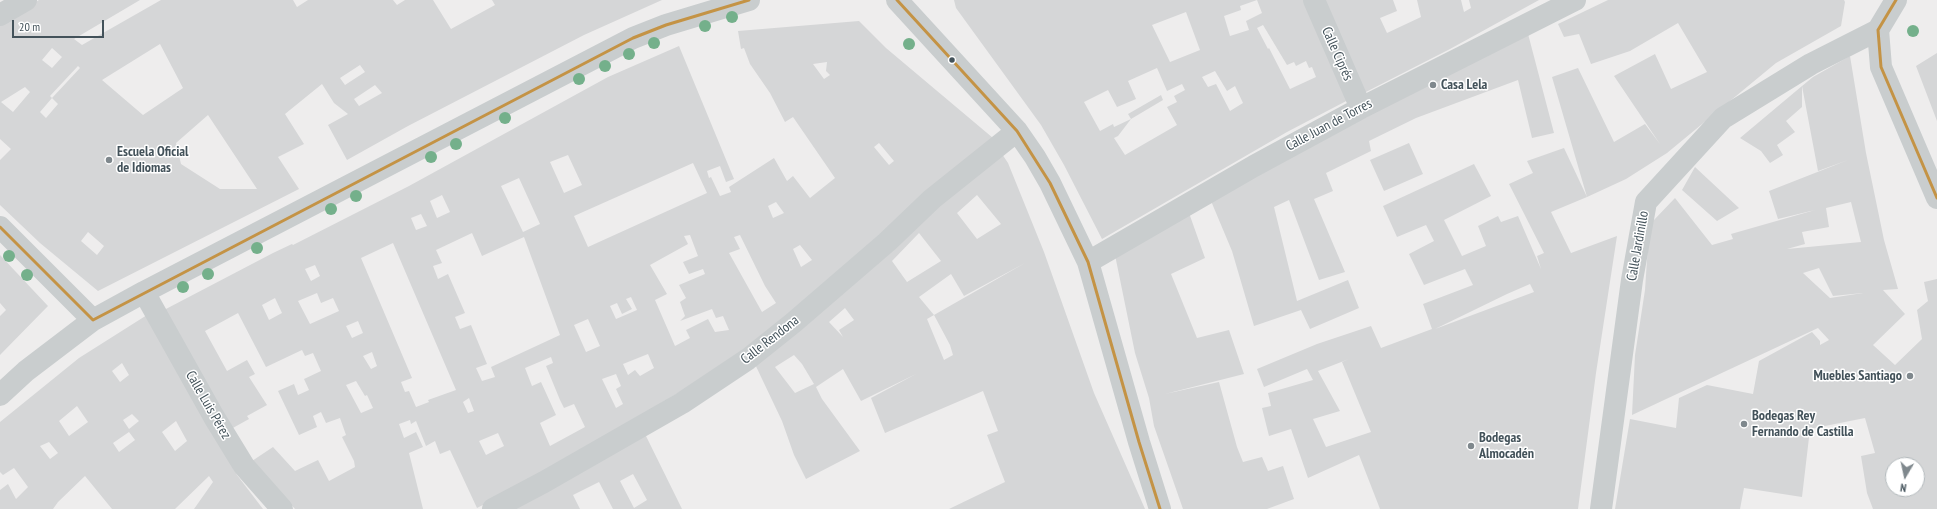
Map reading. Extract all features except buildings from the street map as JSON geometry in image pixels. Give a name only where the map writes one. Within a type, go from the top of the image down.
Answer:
[{"type":"street","points":[[0,15],[26,0]]},
{"type":"street","points":[[0,395],[26,371],[93,320],[144,292],[633,38],[666,25],[749,0]]},
{"type":"street","points":[[897,0],[1017,130],[1050,183],[1088,262],[1139,442],[1160,509]]},
{"type":"street","name":"Calle Ciprés","points":[[1314,0],[1361,108]]},
{"type":"street","name":"Calle Juan de Torres","points":[[1088,262],[1254,166],[1361,108],[1575,0]]},
{"type":"street","points":[[1896,0],[1878,30],[1881,67],[1937,198]]},
{"type":"street","name":"Calle Jardinillo","points":[[1600,509],[1632,280],[1646,202],[1723,118],[1811,64],[1878,30]]},
{"type":"street","name":"Calle Rendona","points":[[493,509],[544,482],[682,403],[748,358],[793,323],[887,242],[932,199],[1017,130]]},
{"type":"street","points":[[0,227],[93,320]]},
{"type":"street","name":"Calle Luis Pérez","points":[[144,292],[214,417],[244,466],[282,509]]},
{"type":"transit line","points":[[0,227],[93,320],[633,38],[666,25],[749,0]]},
{"type":"transit line","points":[[897,0],[1017,131],[1050,183],[1088,262],[1139,442],[1160,509]]},
{"type":"transit line","points":[[1896,0],[1878,30],[1881,67],[1937,198]]},
{"type":"place","name":"Casa Lela","points":[[1433,85]]},
{"type":"place","name":"Escuela Oficial de Idiomas","points":[[109,160]]},
{"type":"place","name":"Muebles Santiago","points":[[1910,376]]},
{"type":"place","name":"Bodegas Rey Fernando de Castilla","points":[[1744,424]]},
{"type":"place","name":"Bodegas Almocadén","points":[[1471,446]]}]
